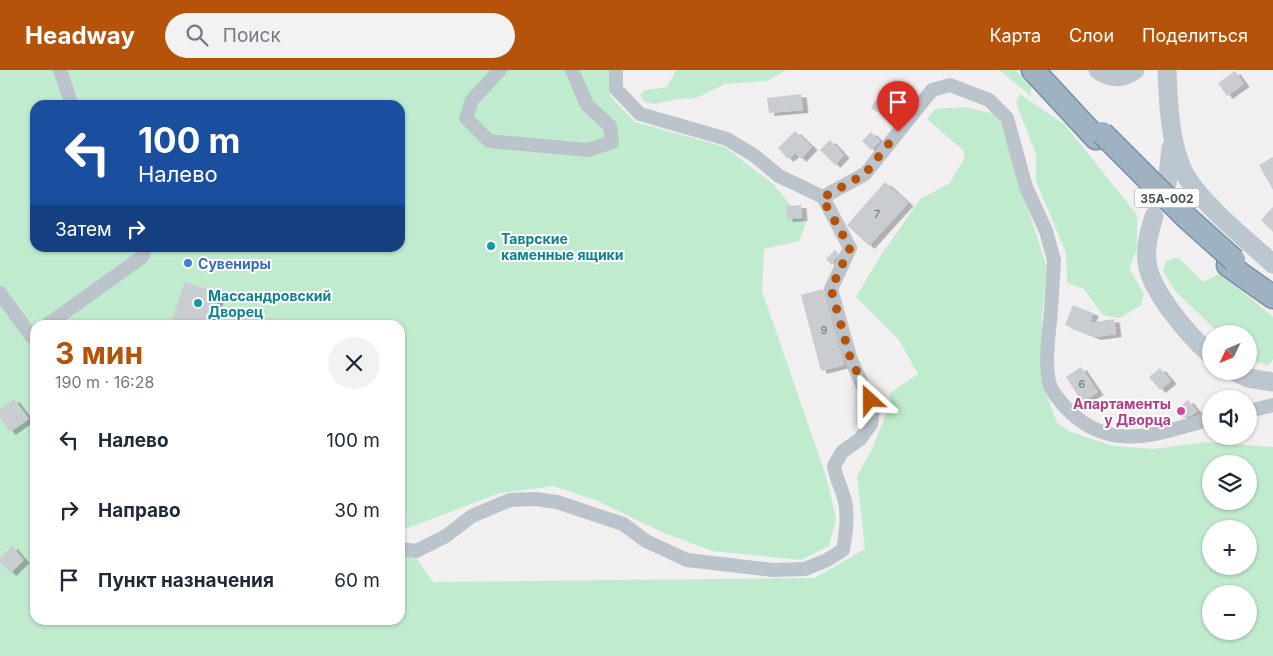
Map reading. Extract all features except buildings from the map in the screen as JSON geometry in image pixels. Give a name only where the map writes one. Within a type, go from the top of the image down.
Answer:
[{"type":"highway","name":"35А-002","points":[[1033,70],[1099,136],[1183,226],[1272,296]]},
{"type":"highway","name":"35А-002","points":[[1044,70],[1099,136]]},
{"type":"main road","points":[[1098,70],[1113,77],[1128,76],[1135,70]]},
{"type":"main road","points":[[1167,70],[1172,127],[1170,171],[1146,252],[1150,275],[1155,286],[1179,320],[1202,345]]},
{"type":"main road","points":[[1172,127],[1181,164],[1186,175],[1216,211],[1273,264]]},
{"type":"main road","points":[[1161,200],[1169,194],[1184,192],[1216,211]]},
{"type":"main road","points":[[1265,381],[1273,371]]},
{"type":"street","points":[[60,70],[70,100]]},
{"type":"street","points":[[500,70],[472,100],[466,118],[489,141],[588,150],[612,142],[610,126],[587,105],[572,70]]},
{"type":"street","points":[[405,550],[416,551],[446,536],[472,516],[510,500],[535,499],[557,502],[616,521],[646,541],[687,560],[773,570],[805,569],[828,560],[843,550],[847,519],[844,500],[837,482],[834,466],[842,452],[860,439],[871,424],[873,409],[850,357],[831,289],[850,248],[822,198],[779,176],[755,156],[727,139],[640,114],[616,89],[616,70]]},
{"type":"street","points":[[822,198],[865,174],[932,90],[950,85],[989,100],[1007,118],[1026,187],[1051,244],[1053,269],[1047,358],[1049,384],[1059,401],[1081,422],[1113,436],[1133,438],[1202,421]]},
{"type":"street","points":[[54,320],[142,257],[143,252]]},
{"type":"street","points":[[0,293],[30,335]]},
{"type":"street","points":[[1257,409],[1273,405]]},
{"type":"green space","points":[[0,70],[610,70],[610,96],[635,122],[725,147],[773,184],[806,223],[799,241],[764,249],[762,291],[826,476],[836,519],[829,546],[801,560],[713,551],[666,534],[598,501],[553,486],[500,493],[405,529],[405,320],[30,320],[30,625],[405,625],[405,541],[433,582],[815,578],[865,549],[857,476],[872,449],[890,404],[890,393],[918,374],[899,340],[856,297],[879,258],[920,199],[949,184],[964,159],[964,151],[927,119],[935,109],[965,107],[998,115],[1047,268],[1042,318],[1044,387],[1057,423],[1071,432],[1113,446],[1154,449],[1202,443],[1202,445],[1273,447],[1273,656],[0,656]]},
{"type":"green space","points":[[676,70],[787,70],[766,81],[725,84],[696,98],[678,99],[655,104],[644,102],[640,95],[645,90],[667,87]]},
{"type":"green space","points":[[999,70],[1015,70],[1031,86],[1031,96]]},
{"type":"green space","points":[[1020,94],[1065,125],[1137,215],[1137,249],[1129,268],[1144,294],[1140,306],[1119,318],[1103,315],[1084,289],[1067,283],[1066,253],[1036,181],[1036,154],[1016,103]]},
{"type":"green space","points":[[1178,257],[1203,282],[1221,273],[1273,317],[1273,359],[1269,365],[1258,363],[1258,325],[1211,325],[1175,291],[1163,271],[1166,261]]},
{"type":"place","name":"Таврские каменные ящики","points":[[491,246]]},
{"type":"place","name":"Сувениры","points":[[188,263]]},
{"type":"place","name":"Массандровский Дворец","points":[[198,303]]},
{"type":"place","name":"Апартаменты у Дворца","points":[[1181,411]]},
{"type":"route","points":[[870,400],[850,357],[831,289],[850,248],[822,198],[865,174],[898,132]]}]
